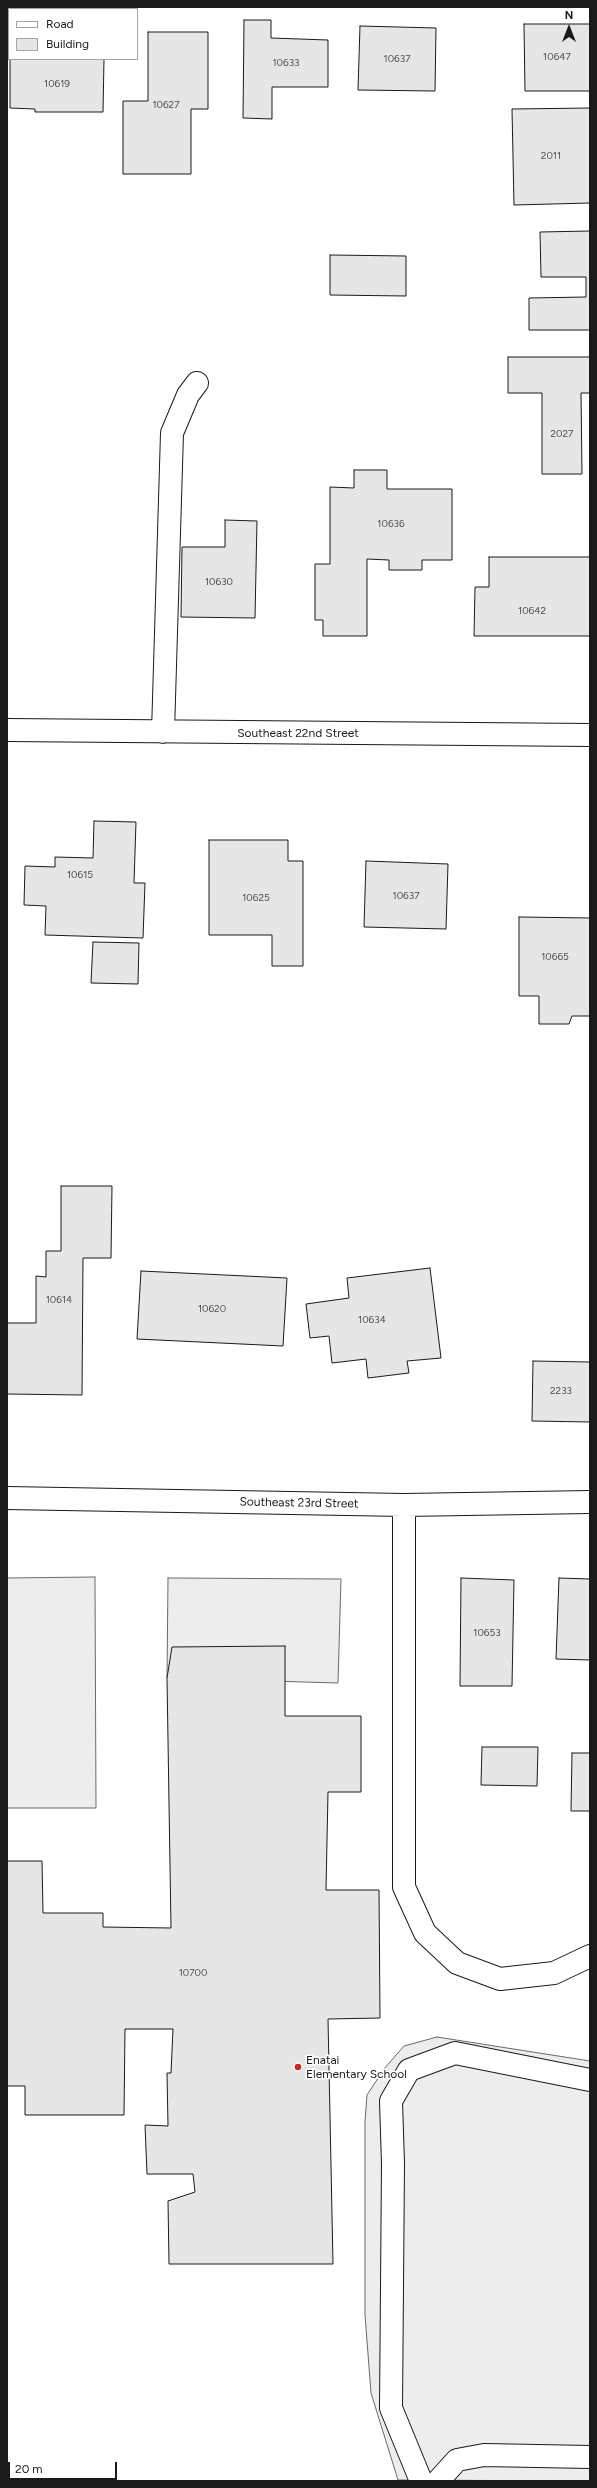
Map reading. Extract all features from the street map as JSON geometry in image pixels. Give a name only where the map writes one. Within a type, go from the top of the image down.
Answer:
[{"type":"street","points":[[163,732],[172,433],[188,395],[197,383]]},
{"type":"street","name":"Southeast 22nd Street","points":[[7,730],[590,735]]},
{"type":"street","name":"Southeast 23rd Street","points":[[7,1498],[404,1505],[590,1502]]},
{"type":"street","points":[[404,1505],[404,1887],[425,1934],[457,1963],[500,1979],[554,1974],[590,1956]]},
{"type":"street","points":[[421,2481],[391,2408],[393,2164],[391,2101],[409,2070],[455,2053],[590,2080]]},
{"type":"street","points":[[438,2481],[457,2460],[484,2455],[590,2457]]},
{"type":"shaded area","points":[[95,1577],[96,1808],[7,1808],[7,1578]]},
{"type":"shaded area","points":[[168,1578],[341,1579],[338,1683],[167,1678]]},
{"type":"shaded area","points":[[437,2037],[590,2061],[590,2481],[398,2480],[371,2393],[365,2315],[365,2121],[367,2095],[384,2069],[404,2046]]},
{"type":"building","points":[[244,20],[271,20],[271,38],[328,40],[328,87],[272,87],[272,119],[243,118]]},
{"type":"building","points":[[524,24],[590,24],[590,91],[525,91]]},
{"type":"building","points":[[360,26],[436,28],[435,91],[358,90]]},
{"type":"building","points":[[148,32],[208,32],[208,109],[191,109],[191,174],[123,174],[123,101],[148,101]]},
{"type":"building","points":[[10,60],[104,60],[103,112],[35,112],[35,109],[10,108]]},
{"type":"building","points":[[590,108],[590,203],[514,205],[512,109]]},
{"type":"building","points":[[590,231],[590,330],[529,330],[529,298],[586,297],[586,277],[541,277],[540,232]]},
{"type":"building","points":[[330,255],[406,256],[406,296],[330,295]]},
{"type":"building","points":[[508,357],[590,357],[590,393],[581,393],[582,474],[542,474],[542,393],[508,393]]},
{"type":"building","points":[[354,470],[387,470],[387,489],[452,489],[452,560],[422,560],[422,570],[389,570],[389,560],[367,559],[367,636],[323,636],[323,620],[315,620],[315,564],[330,564],[330,487],[354,488]]},
{"type":"building","points":[[225,520],[257,521],[255,618],[181,617],[182,547],[225,547]]},
{"type":"building","points":[[489,557],[590,557],[590,636],[474,636],[475,587],[489,587]]},
{"type":"building","points":[[94,821],[136,822],[134,883],[145,883],[143,938],[45,935],[46,906],[24,905],[25,866],[55,867],[55,857],[93,858]]},
{"type":"building","points":[[209,840],[288,840],[288,861],[303,861],[303,966],[272,966],[272,935],[209,935]]},
{"type":"building","points":[[366,861],[448,864],[446,929],[364,927]]},
{"type":"building","points":[[519,917],[590,918],[590,1016],[572,1016],[569,1024],[539,1024],[539,996],[519,996]]},
{"type":"building","points":[[93,942],[139,943],[138,984],[91,983]]},
{"type":"building","points":[[61,1186],[112,1186],[111,1258],[83,1258],[82,1395],[7,1394],[7,1323],[36,1323],[36,1276],[46,1277],[46,1251],[61,1251]]},
{"type":"building","points":[[430,1268],[441,1358],[407,1361],[409,1373],[368,1378],[366,1359],[332,1363],[329,1336],[310,1338],[306,1304],[349,1298],[347,1278]]},
{"type":"building","points":[[141,1271],[287,1278],[283,1346],[137,1339]]},
{"type":"building","points":[[533,1361],[590,1362],[590,1422],[532,1421]]},
{"type":"building","points":[[461,1578],[514,1580],[512,1686],[460,1686]]},
{"type":"building","points":[[559,1578],[590,1579],[590,1660],[556,1659]]},
{"type":"building","points":[[285,1646],[285,1716],[361,1716],[361,1792],[328,1792],[326,1890],[379,1890],[380,2018],[328,2019],[333,2264],[169,2264],[168,2201],[195,2192],[193,2174],[147,2174],[145,2125],[168,2126],[167,2073],[171,2073],[173,2029],[125,2029],[124,2115],[25,2115],[25,2086],[7,2086],[7,1861],[42,1861],[43,1913],[103,1913],[103,1927],[171,1928],[167,1678],[172,1647]]},
{"type":"building","points":[[482,1747],[538,1747],[537,1786],[481,1785]]},
{"type":"building","points":[[572,1753],[590,1753],[590,1811],[571,1811]]},
{"type":"place","name":"Enatai Elementary School","points":[[298,2067]]}]
